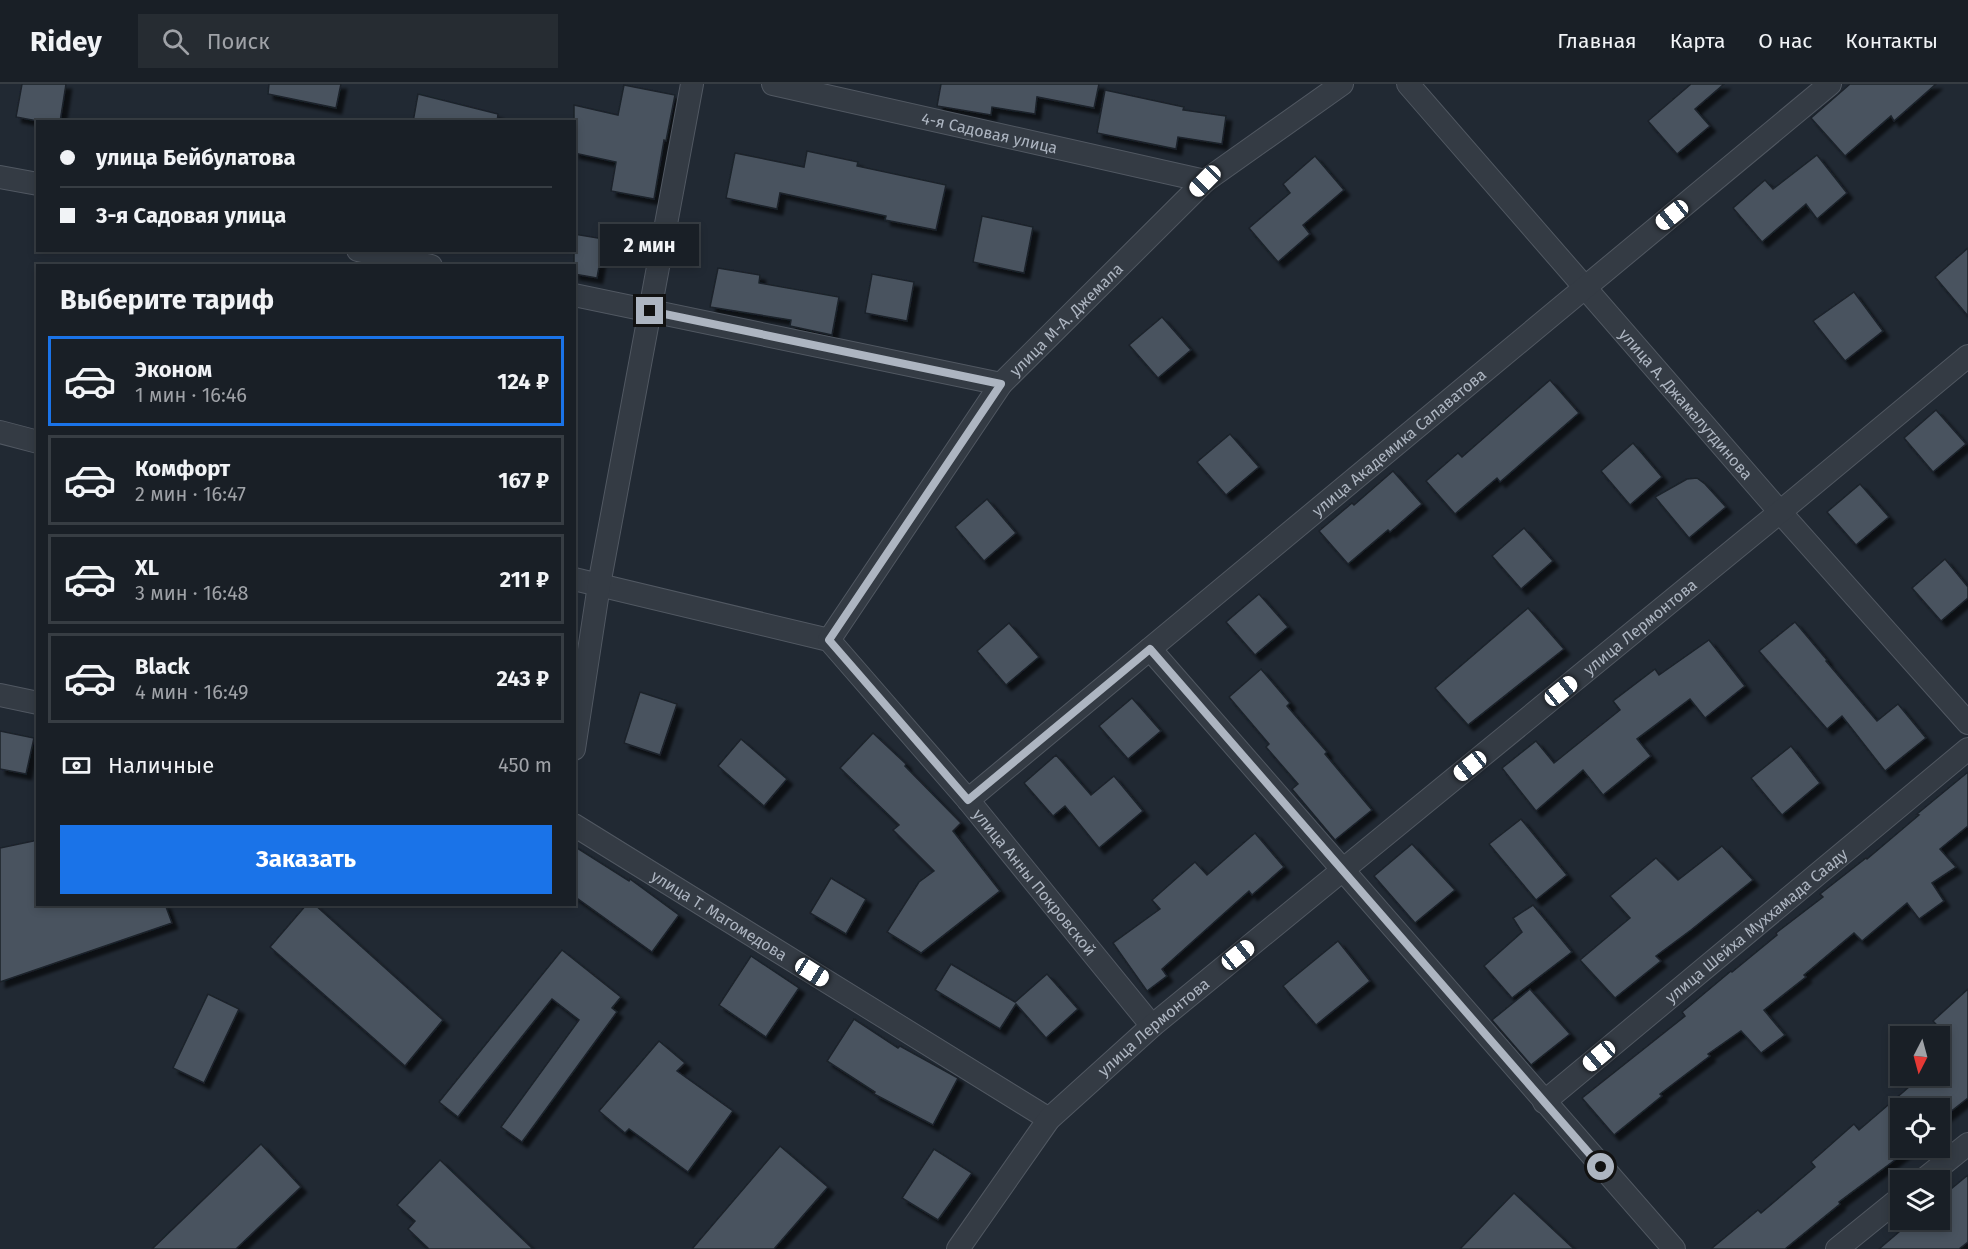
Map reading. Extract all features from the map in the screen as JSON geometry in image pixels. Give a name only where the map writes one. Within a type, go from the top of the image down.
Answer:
[{"type":"street","points":[[576,736],[599,585],[692,84]]},
{"type":"street","name":"4-я Садовая улица","points":[[773,84],[1205,181]]},
{"type":"street","name":"улица М-А. Джемала","points":[[829,640],[1001,384],[1205,181],[1342,84]]},
{"type":"street","name":"улица А. Джамалутдинова","points":[[1408,84],[1780,512],[1968,723]]},
{"type":"street","name":"улица Академика Салаватова","points":[[968,800],[1830,84]]},
{"type":"street","points":[[0,177],[36,184]]},
{"type":"street","points":[[367,252],[422,264]]},
{"type":"street","points":[[576,295],[1001,384]]},
{"type":"street","name":"улица Лермонтова","points":[[958,1249],[1049,1119],[1152,1026],[1968,356]]},
{"type":"street","points":[[0,432],[36,441]]},
{"type":"street","points":[[576,579],[829,640]]},
{"type":"street","name":"улица Анны Покровской","points":[[829,640],[968,800],[1152,1026]]},
{"type":"street","points":[[1150,649],[1674,1249]]},
{"type":"street","points":[[0,694],[36,703]]},
{"type":"street","name":"улица Шейха Муххамада Сааду","points":[[1544,1102],[1968,749]]},
{"type":"street","name":"улица Т. Магомедова","points":[[576,826],[1049,1119]]},
{"type":"street","points":[[1936,1170],[1968,1144]]},
{"type":"street","points":[[1837,1249],[1890,1206]]},
{"type":"building","points":[[22,84],[66,84],[60,120],[36,121],[16,117]]},
{"type":"building","points":[[269,84],[341,84],[336,108],[268,94]]},
{"type":"building","points":[[941,84],[1099,84],[1094,108],[1037,97],[1035,114],[992,107],[991,115],[937,106]]},
{"type":"building","points":[[1691,84],[1724,84],[1695,109],[1710,126],[1677,154],[1648,121]]},
{"type":"building","points":[[1850,84],[1936,84],[1894,121],[1891,116],[1845,156],[1811,118]]},
{"type":"building","points":[[624,85],[675,95],[666,141],[664,140],[654,199],[611,191],[616,162],[576,153],[574,105],[618,115]]},
{"type":"building","points":[[1105,90],[1184,107],[1183,110],[1226,116],[1222,144],[1178,137],[1176,149],[1097,133]]},
{"type":"building","points":[[418,94],[498,114],[497,120],[413,120]]},
{"type":"building","points":[[807,151],[858,162],[857,166],[946,185],[936,230],[885,220],[886,216],[780,193],[777,209],[726,198],[735,153],[804,167]]},
{"type":"building","points":[[1817,155],[1847,193],[1817,219],[1806,204],[1762,242],[1733,208],[1765,180],[1773,189]]},
{"type":"building","points":[[1315,156],[1344,190],[1303,225],[1310,234],[1278,262],[1249,228],[1290,193],[1283,184]]},
{"type":"building","points":[[982,216],[1033,227],[1024,273],[973,262]]},
{"type":"building","points":[[576,234],[604,239],[597,278],[576,274],[576,264],[574,264]]},
{"type":"building","points":[[1968,248],[1968,316],[1935,277]]},
{"type":"building","points":[[718,268],[760,275],[759,283],[839,297],[832,335],[790,326],[791,320],[710,307]]},
{"type":"building","points":[[872,274],[914,282],[907,321],[865,313]]},
{"type":"building","points":[[1854,292],[1883,331],[1845,361],[1813,321]]},
{"type":"building","points":[[1162,317],[1191,350],[1158,378],[1129,345]]},
{"type":"building","points":[[1550,380],[1579,413],[1500,482],[1497,478],[1455,514],[1426,481],[1458,453],[1462,457]]},
{"type":"building","points":[[1936,410],[1966,444],[1933,472],[1904,438]]},
{"type":"building","points":[[1230,434],[1259,467],[1226,495],[1197,462]]},
{"type":"building","points":[[1633,443],[1662,477],[1630,505],[1601,471]]},
{"type":"building","points":[[1393,471],[1422,504],[1348,564],[1319,531],[1352,503],[1354,505]]},
{"type":"building","points":[[1697,478],[1726,507],[1689,538],[1655,497],[1687,479]]},
{"type":"building","points":[[1860,484],[1889,517],[1856,545],[1827,512]]},
{"type":"building","points":[[987,499],[1016,533],[984,561],[955,527]]},
{"type":"building","points":[[1524,528],[1553,561],[1521,589],[1492,556]]},
{"type":"building","points":[[1945,559],[1968,587],[1968,598],[1941,621],[1912,588]]},
{"type":"building","points":[[1259,594],[1288,627],[1255,655],[1226,622]]},
{"type":"building","points":[[1528,608],[1564,649],[1468,725],[1435,688]]},
{"type":"building","points":[[1795,622],[1877,721],[1898,704],[1926,738],[1885,771],[1842,716],[1827,729],[1759,651]]},
{"type":"building","points":[[1009,623],[1039,657],[1006,685],[977,651]]},
{"type":"building","points":[[1709,640],[1745,686],[1705,718],[1690,699],[1637,739],[1651,756],[1603,795],[1583,770],[1536,811],[1502,768],[1536,741],[1554,763],[1620,710],[1613,701],[1655,669],[1659,675]]},
{"type":"building","points":[[1261,669],[1290,703],[1287,706],[1327,752],[1325,754],[1372,810],[1335,840],[1292,789],[1298,784],[1266,747],[1269,744],[1229,697]]},
{"type":"building","points":[[640,692],[677,704],[660,755],[624,743]]},
{"type":"building","points":[[1132,698],[1161,731],[1128,759],[1099,726]]},
{"type":"building","points":[[0,731],[34,738],[26,774],[0,769]]},
{"type":"building","points":[[873,733],[906,764],[905,766],[961,823],[953,831],[1000,891],[921,953],[887,932],[919,882],[934,871],[893,830],[899,825],[840,768]]},
{"type":"building","points":[[741,739],[787,779],[764,806],[718,766]]},
{"type":"building","points":[[1791,746],[1820,783],[1782,815],[1751,778]]},
{"type":"building","points":[[1056,755],[1091,795],[1114,776],[1143,811],[1099,848],[1065,806],[1053,816],[1024,783]]},
{"type":"building","points":[[1968,772],[1968,826],[1940,849],[1956,867],[1932,883],[1944,901],[1919,919],[1907,903],[1862,941],[1854,933],[1804,975],[1806,977],[1764,1010],[1785,1035],[1761,1053],[1741,1031],[1708,1054],[1710,1056],[1660,1094],[1662,1096],[1614,1135],[1582,1098],[1685,1016],[1682,1012],[1777,935],[1776,933],[1823,897],[1820,894],[1867,859]]},
{"type":"building","points":[[1521,819],[1567,875],[1536,900],[1489,844]]},
{"type":"building","points":[[1255,833],[1284,867],[1252,895],[1249,891],[1162,969],[1167,976],[1147,991],[1113,943],[1160,909],[1152,900],[1195,862],[1207,875]]},
{"type":"building","points":[[36,840],[36,906],[166,906],[172,923],[0,982],[0,848]]},
{"type":"building","points":[[1412,844],[1455,890],[1415,923],[1374,876]]},
{"type":"building","points":[[1722,846],[1753,880],[1656,956],[1661,961],[1615,998],[1580,960],[1630,918],[1610,896],[1656,858],[1678,880]]},
{"type":"building","points":[[576,847],[629,881],[630,879],[679,915],[652,952],[576,897]]},
{"type":"building","points":[[831,878],[866,899],[846,934],[810,913]]},
{"type":"building","points":[[1533,905],[1572,952],[1512,998],[1484,966],[1522,932],[1513,918]]},
{"type":"building","points":[[305,906],[316,906],[443,1020],[405,1066],[270,947]]},
{"type":"building","points":[[1338,941],[1370,981],[1316,1025],[1283,986]]},
{"type":"building","points":[[562,950],[621,997],[612,1008],[617,1012],[522,1142],[501,1127],[579,1020],[552,999],[458,1117],[439,1102]]},
{"type":"building","points":[[751,956],[799,988],[766,1037],[719,1005]]},
{"type":"building","points":[[951,964],[1015,1002],[1047,974],[1078,1009],[1046,1038],[1016,1004],[1000,1029],[935,990]]},
{"type":"building","points":[[1530,989],[1570,1034],[1531,1065],[1492,1020]]},
{"type":"building","points":[[1968,989],[1968,1098],[1950,1112],[1950,1098],[1896,1098],[1908,1086],[1950,1086],[1950,1026],[1938,1026],[1933,1021]]},
{"type":"building","points":[[208,994],[239,1009],[204,1083],[173,1068]]},
{"type":"building","points":[[854,1019],[898,1048],[900,1046],[958,1078],[933,1125],[874,1094],[875,1092],[827,1061]]},
{"type":"building","points":[[659,1041],[685,1063],[677,1071],[733,1111],[688,1172],[629,1129],[625,1133],[599,1111]]},
{"type":"building","points":[[1890,1103],[1890,1158],[1898,1158],[1839,1202],[1840,1204],[1785,1249],[1711,1249],[1758,1210],[1761,1213],[1815,1167],[1811,1162],[1854,1124],[1859,1130]]},
{"type":"building","points":[[261,1144],[301,1187],[236,1249],[152,1249]]},
{"type":"building","points":[[780,1146],[828,1187],[774,1249],[692,1249]]},
{"type":"building","points":[[934,1149],[972,1173],[938,1220],[902,1198]]},
{"type":"building","points":[[440,1160],[533,1249],[429,1249],[408,1229],[415,1221],[397,1205]]},
{"type":"building","points":[[1968,1175],[1968,1242],[1959,1249],[1879,1249],[1901,1230],[1950,1230],[1950,1190]]},
{"type":"building","points":[[1514,1193],[1574,1249],[1460,1249]]},
{"type":"route","points":[[650,311],[1001,384],[829,640],[968,800],[1150,649],[1601,1167]]}]
